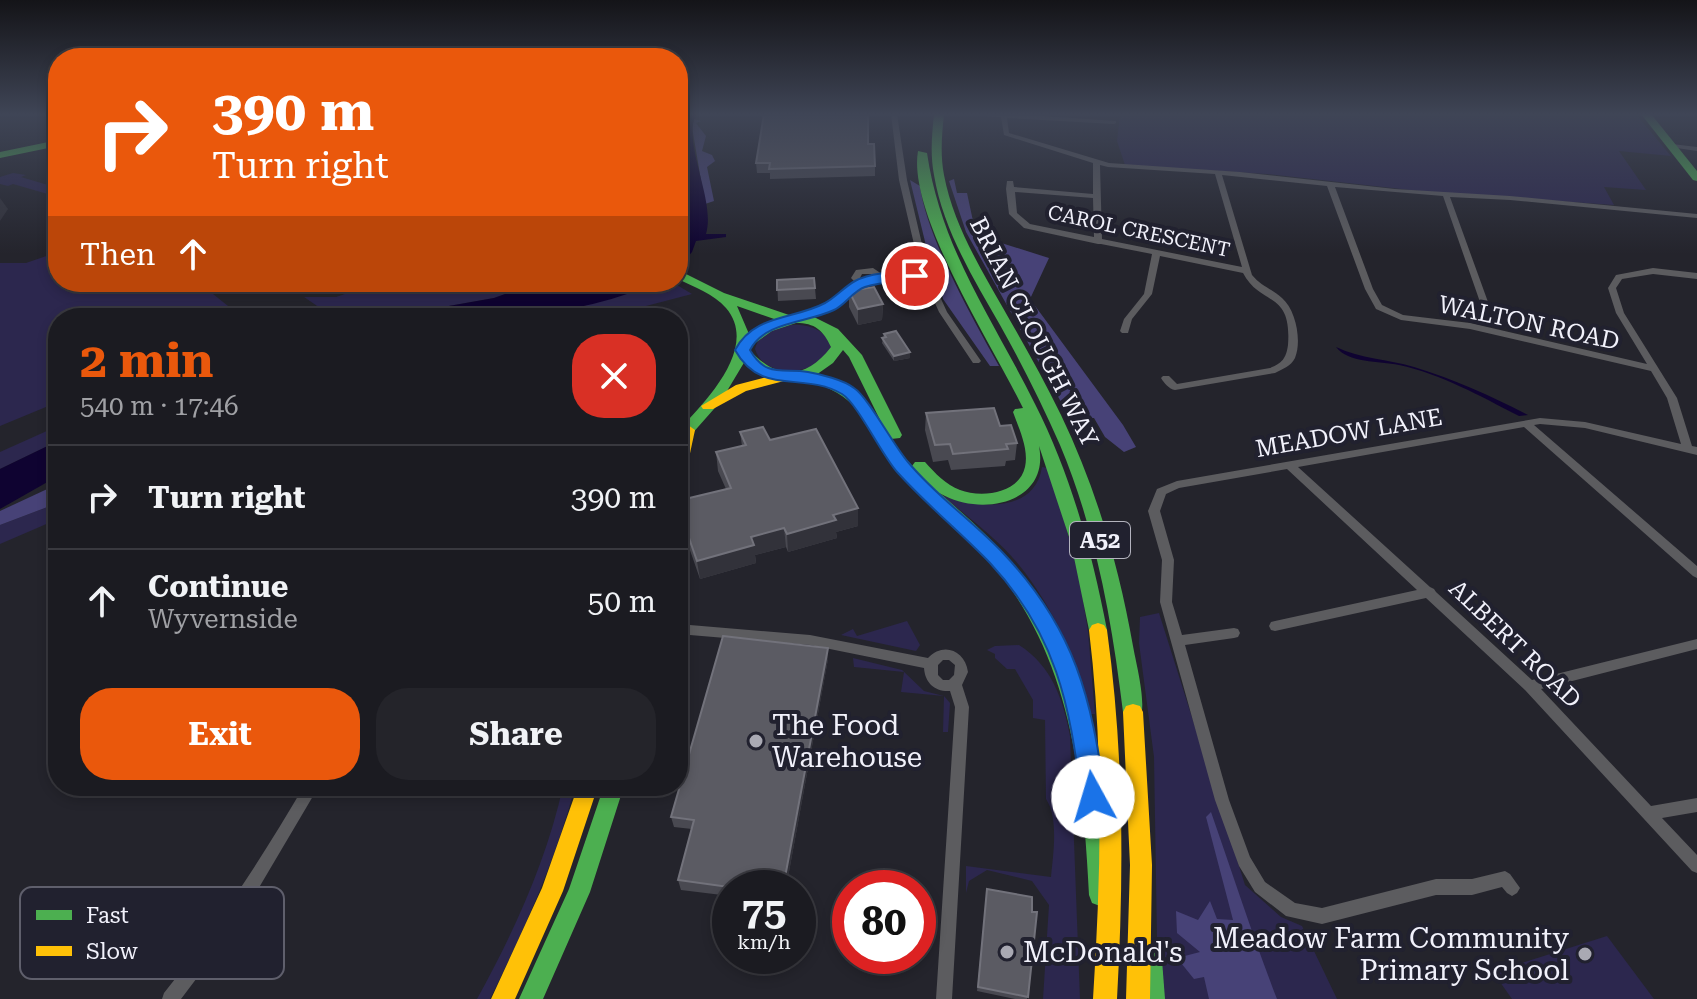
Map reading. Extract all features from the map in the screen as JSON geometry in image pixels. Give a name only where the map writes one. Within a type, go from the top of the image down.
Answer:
[{"type":"main road","name":"BRIAN CLOUGH WAY","points":[[922,161],[924,181],[936,225],[1048,448],[1068,500],[1091,589],[1101,645],[1111,752],[1114,832],[1105,999]]},
{"type":"main road","name":"BRIAN CLOUGH WAY","points":[[935,161],[943,203],[952,226],[1053,413],[1077,467],[1103,551],[1124,650],[1140,790],[1143,896],[1138,999]]},
{"type":"main road","points":[[1683,161],[1697,178]]},
{"type":"main road","points":[[688,279],[716,294],[792,318],[813,321],[832,330],[855,355],[883,414],[912,457],[941,486],[974,498],[1010,494],[1027,483],[1033,471],[1031,450],[1005,358]]},
{"type":"main road","points":[[716,294],[740,320],[743,347],[755,367],[780,377]]},
{"type":"main road","points":[[688,428],[734,370],[743,347],[762,328],[792,318]]},
{"type":"main road","points":[[806,376],[826,366],[834,357],[838,347],[832,330]]},
{"type":"main road","points":[[704,408],[741,388],[780,377],[806,376],[834,384],[854,396],[902,467],[998,559],[1024,591],[1052,635],[1071,678],[1083,721],[1091,771],[1105,999]]},
{"type":"main road","points":[[503,999],[552,891],[585,796]]},
{"type":"main road","points":[[531,999],[579,892],[611,796]]},
{"type":"main road","points":[[1143,896],[1153,999]]},
{"type":"street","points":[[900,161],[921,257],[917,276]]},
{"type":"street","points":[[1086,161],[1096,164],[1697,216]]},
{"type":"street","points":[[1096,164],[1098,242]]},
{"type":"street","points":[[1166,378],[1175,387],[1272,371],[1290,360],[1292,316],[1289,309],[1254,283],[1247,271],[1218,173]]},
{"type":"street","name":"WALTON ROAD","points":[[1330,184],[1375,302],[1395,315],[1470,326],[1655,369]]},
{"type":"street","name":"CAROL CRESCENT","points":[[1096,196],[1010,186],[1013,214],[1023,224],[1247,271]]},
{"type":"street","points":[[1446,195],[1484,302]]},
{"type":"street","points":[[1125,331],[1128,319],[1148,294],[1156,254]]},
{"type":"street","points":[[792,318],[830,307],[861,283],[855,278],[859,272],[873,271],[880,277],[917,276],[931,282],[943,312],[976,361]]},
{"type":"street","points":[[1692,450],[1672,398],[1615,303],[1614,282],[1622,275],[1643,271],[1697,276]]},
{"type":"street","points":[[830,307],[828,320],[832,330]]},
{"type":"street","name":"MEADOW LANE","points":[[1512,888],[1505,879],[1472,887],[1436,887],[1322,916],[1301,913],[1276,901],[1254,880],[1222,800],[1166,602],[1166,549],[1155,520],[1158,497],[1167,488],[1177,485],[1525,423],[1556,421],[1585,425],[1692,450]]},
{"type":"street","points":[[1525,423],[1697,573]]},
{"type":"street","name":"ALBERT ROAD","points":[[1290,466],[1530,686],[1697,866]]},
{"type":"street","points":[[1275,626],[1430,592]]},
{"type":"street","points":[[688,630],[810,640],[930,664],[943,656],[958,660],[963,674],[955,684],[945,685],[935,681],[930,673],[930,664]]},
{"type":"street","points":[[1177,641],[1234,633]]},
{"type":"street","points":[[1530,686],[1697,644]]},
{"type":"street","points":[[944,999],[962,707],[955,684]]},
{"type":"street","points":[[249,887],[306,796]]},
{"type":"street","points":[[1650,813],[1697,805]]},
{"type":"street","points":[[170,999],[187,979]]},
{"type":"shaded area","points":[[688,161],[697,161],[707,205],[706,234],[726,234],[726,237],[696,241],[688,257]]},
{"type":"shaded area","points":[[698,161],[715,161],[707,167],[714,201],[705,204]]},
{"type":"shaded area","points":[[1124,161],[1626,161],[1646,190],[1604,187],[1614,205],[1428,192],[1267,174],[1125,165]]},
{"type":"shaded area","points":[[13,173],[26,175],[21,177],[48,185],[48,194],[13,184],[0,184],[0,177]]},
{"type":"shaded area","points":[[954,179],[957,193],[967,193],[976,235],[1049,258],[1030,299],[1136,447],[1124,452],[1105,437],[1094,418],[1070,418],[966,232],[949,181]]},
{"type":"shaded area","points":[[910,180],[920,186],[941,253],[999,366],[990,366],[943,299],[939,281],[929,273],[930,262]]},
{"type":"shaded area","points":[[48,255],[48,292],[210,292],[230,308],[48,308],[48,406],[0,426],[0,263],[26,263]]},
{"type":"shaded area","points":[[351,292],[510,292],[438,308],[320,308],[304,297],[336,297]]},
{"type":"shaded area","points":[[510,292],[632,292],[571,308],[438,308]]},
{"type":"shaded area","points":[[627,292],[692,294],[638,308],[577,308]]},
{"type":"shaded area","points":[[788,325],[808,326],[820,331],[832,346],[826,356],[817,363],[794,371],[770,367],[761,360],[755,349],[760,339],[767,332]]},
{"type":"shaded area","points":[[1336,347],[1443,377],[1528,415],[1519,416],[1430,374],[1399,365],[1356,359]]},
{"type":"shaded area","points":[[48,430],[48,446],[0,469],[0,452]]},
{"type":"shaded area","points":[[48,446],[48,482],[0,509],[0,469]]},
{"type":"shaded area","points":[[1042,467],[1048,468],[1078,567],[1088,632],[1095,714],[1091,714],[1063,635],[1031,581],[1001,546],[941,495],[970,503],[1015,501],[1028,494],[1037,483]]},
{"type":"shaded area","points":[[48,489],[48,507],[0,525],[0,511]]},
{"type":"shaded area","points":[[48,507],[48,523],[0,544],[0,525]]},
{"type":"shaded area","points":[[1159,613],[1245,885],[1281,917],[1302,926],[1337,999],[1158,999],[1154,757],[1139,643],[1140,617]]},
{"type":"shaded area","points":[[907,621],[920,645],[916,651],[841,635],[853,629],[857,636]]},
{"type":"shaded area","points":[[1019,645],[1048,673],[1064,709],[1070,736],[1080,999],[1043,999],[1049,905],[1032,881],[987,870],[969,881],[966,893],[966,866],[1051,877],[1054,826],[1046,799],[1045,720],[1033,718],[1033,700],[1015,669],[1007,669],[995,658],[995,654],[987,650],[995,646]]},
{"type":"shaded area","points":[[853,658],[902,670],[924,691],[944,696],[901,692],[904,672],[854,667]]},
{"type":"shaded area","points":[[944,696],[950,703],[948,732],[943,732]]},
{"type":"shaded area","points":[[560,796],[572,796],[558,841],[515,947],[490,999],[477,999],[528,896]]},
{"type":"shaded area","points":[[1211,812],[1277,999],[1209,999],[1204,977],[1194,979],[1177,958],[1200,952],[1177,933],[1176,911],[1198,920],[1210,901],[1217,919],[1233,920],[1206,817]]},
{"type":"shaded area","name":"Meadow Farm Community Primary School","points":[[1607,936],[1654,999],[1512,999],[1493,972]]},
{"type":"building","points":[[875,161],[875,166],[769,169],[770,163],[756,163]]},
{"type":"building","points":[[814,278],[815,288],[777,290],[777,280]]},
{"type":"building","points":[[874,287],[883,304],[858,309],[849,291]]},
{"type":"building","points":[[896,331],[910,352],[894,356],[882,338],[886,337],[884,334]]},
{"type":"building","points":[[994,408],[1000,426],[1011,425],[1017,443],[1006,444],[1008,449],[953,454],[950,444],[935,445],[926,413]]},
{"type":"building","points":[[763,427],[770,440],[816,429],[858,508],[833,515],[836,520],[787,534],[784,528],[751,537],[754,545],[697,561],[688,535],[688,498],[731,488],[716,452],[746,445],[740,432]]},
{"type":"building","points":[[723,636],[828,648],[786,870],[712,870],[712,885],[678,880],[694,820],[671,817],[677,796],[688,796],[688,758]]},
{"type":"building","name":"McDonald's","points":[[987,889],[1032,897],[1032,912],[1037,912],[1028,997],[978,987]]},
{"type":"traffic: fast","points":[[923,161],[926,186],[948,250],[1028,404],[1052,458],[1079,543],[1098,630]]},
{"type":"traffic: fast","points":[[938,161],[945,202],[955,229],[1053,414],[1086,494],[1105,555],[1119,617],[1133,712]]},
{"type":"traffic: fast","points":[[1683,161],[1697,178]]},
{"type":"traffic: fast","points":[[688,279],[724,299],[735,312],[742,329],[742,346],[728,381],[688,429]]},
{"type":"traffic: fast","points":[[724,297],[788,319]]},
{"type":"traffic: fast","points":[[743,344],[782,322],[809,319],[821,323],[831,332],[838,347],[829,360],[817,369],[791,377],[765,371],[743,350]]},
{"type":"traffic: fast","points":[[833,332],[855,355],[895,435]]},
{"type":"traffic: fast","points":[[806,376],[830,384],[859,403],[907,472],[999,560],[1027,598],[1049,637],[1079,718],[1094,804],[1100,895]]},
{"type":"traffic: fast","points":[[920,466],[954,494],[989,499],[1012,493],[1029,478],[1034,460],[1020,412]]},
{"type":"traffic: fast","points":[[531,999],[579,892],[611,796]]},
{"type":"traffic: fast","points":[[1150,960],[1153,999]]},
{"type":"traffic: slow","points":[[708,406],[741,388],[779,378]]},
{"type":"traffic: slow","points":[[1098,630],[1108,722],[1112,814],[1105,999]]},
{"type":"traffic: slow","points":[[1133,712],[1141,865],[1138,999]]},
{"type":"traffic: slow","points":[[503,999],[552,891],[585,796]]},
{"type":"place","name":"The Food Warehouse","points":[[756,741]]},
{"type":"place","name":"McDonald's","points":[[1007,952]]},
{"type":"place","name":"Meadow Farm Community Primary School","points":[[1585,954]]},
{"type":"route","points":[[915,276],[880,277],[874,283],[861,283],[830,307],[762,328],[743,344],[743,350],[750,363],[767,373],[785,378],[806,376],[849,391],[902,467],[998,559],[1024,591],[1052,635],[1071,678],[1083,721],[1093,797]]}]
